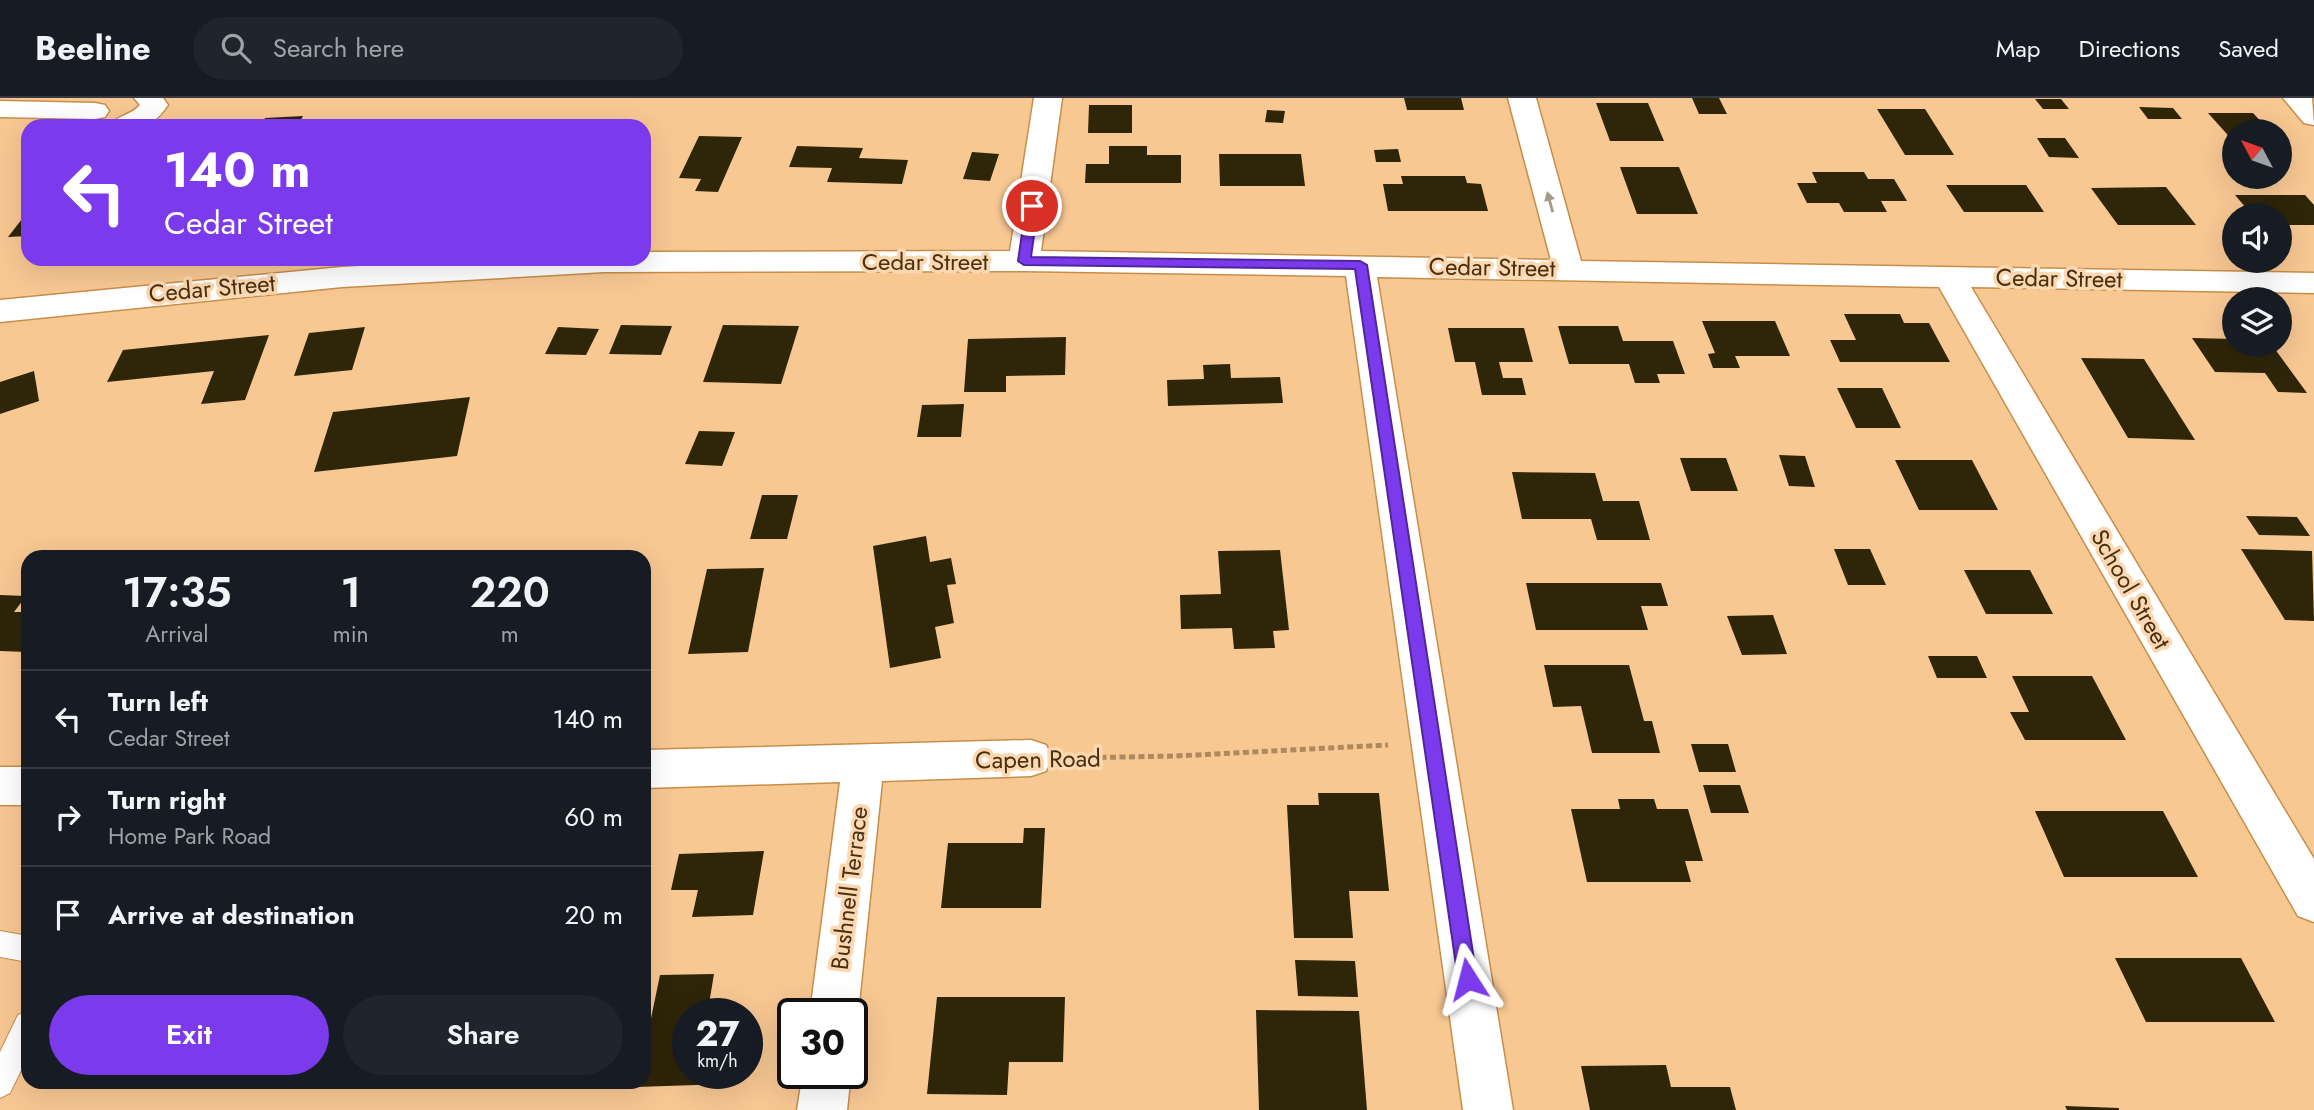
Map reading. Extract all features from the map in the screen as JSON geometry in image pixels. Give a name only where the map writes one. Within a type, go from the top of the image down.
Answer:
[{"type":"street","points":[[0,109],[97,119],[120,98]]},
{"type":"street","points":[[140,119],[154,105],[148,98]]},
{"type":"street","points":[[1024,261],[1048,98]]},
{"type":"street","points":[[1522,98],[1568,268]]},
{"type":"street","points":[[2297,98],[2314,117]]},
{"type":"street","name":"Cedar Street","points":[[651,262],[1024,261],[1360,265],[2314,283]]},
{"type":"street","points":[[1360,265],[1488,1110]]},
{"type":"street","name":"Cedar Street","points":[[0,311],[249,284],[508,266]]},
{"type":"street","name":"School Street","points":[[1949,277],[2314,901]]},
{"type":"street","name":"Capen Road","points":[[651,769],[1031,758]]},
{"type":"street","name":"Bushnell Terrace","points":[[836,998],[863,763]]},
{"type":"street","points":[[0,786],[21,786]]},
{"type":"street","points":[[822,1110],[825,1089]]},
{"type":"lane","points":[[0,944],[21,948]]},
{"type":"lane","points":[[0,1083],[21,1040]]},
{"type":"path","name":"Capen Road","points":[[1031,758],[1175,756],[1431,744]]},
{"type":"building","points":[[1404,98],[1461,98],[1464,110],[1407,110]]},
{"type":"building","points":[[1692,98],[1719,98],[1727,114],[1699,114]]},
{"type":"building","points":[[2035,99],[2061,99],[2069,109],[2043,109]]},
{"type":"building","points":[[1596,103],[1648,103],[1664,141],[1610,141]]},
{"type":"building","points":[[1089,105],[1132,105],[1132,133],[1088,133]]},
{"type":"building","points":[[2139,107],[2173,108],[2182,119],[2148,119]]},
{"type":"building","points":[[1877,109],[1925,109],[1954,155],[1905,155]]},
{"type":"building","points":[[1267,110],[1285,111],[1283,123],[1265,122]]},
{"type":"building","points":[[2208,113],[2253,113],[2259,119],[2222,119],[2222,129]]},
{"type":"building","points":[[303,116],[302,119],[265,118]]},
{"type":"building","points":[[699,136],[742,137],[718,192],[695,191],[701,179],[679,178]]},
{"type":"building","points":[[2037,138],[2065,138],[2079,158],[2049,157]]},
{"type":"building","points":[[797,146],[863,148],[859,158],[908,160],[902,184],[827,182],[832,168],[789,167]]},
{"type":"building","points":[[1109,146],[1147,146],[1147,155],[1181,155],[1181,183],[1085,183],[1086,164],[1109,164]]},
{"type":"building","points":[[1398,149],[1401,162],[1376,162],[1374,150]]},
{"type":"building","points":[[972,152],[999,154],[990,181],[963,179]]},
{"type":"building","points":[[1219,154],[1301,154],[1305,186],[1220,186]]},
{"type":"building","points":[[1620,167],[1679,167],[1698,214],[1637,214]]},
{"type":"building","points":[[1812,172],[1864,172],[1868,179],[1894,179],[1907,201],[1881,201],[1887,212],[1844,212],[1839,203],[1807,203],[1797,183],[1817,183]]},
{"type":"building","points":[[1401,176],[1465,176],[1467,183],[1481,184],[1488,211],[1388,211],[1383,184],[1403,184]]},
{"type":"building","points":[[1946,185],[2026,185],[2044,212],[1964,212]]},
{"type":"building","points":[[2166,187],[2196,225],[2118,225],[2091,188]]},
{"type":"building","points":[[2235,195],[2305,195],[2314,205],[2314,225],[2292,225],[2292,203],[2242,203]]},
{"type":"building","points":[[21,220],[21,236],[8,237]]},
{"type":"building","points":[[1844,314],[1900,314],[1904,323],[1929,323],[1950,362],[1840,362],[1830,340],[1856,340]]},
{"type":"building","points":[[1702,321],[1775,321],[1790,356],[1735,356],[1740,368],[1713,368],[1708,354],[1715,353]]},
{"type":"building","points":[[621,325],[672,326],[661,355],[609,354]]},
{"type":"building","points":[[723,325],[799,326],[781,384],[703,382]]},
{"type":"building","points":[[1558,326],[1618,326],[1623,341],[1673,341],[1685,374],[1657,374],[1660,383],[1635,383],[1629,364],[1569,364]]},
{"type":"building","points":[[365,327],[352,370],[294,376],[309,333]]},
{"type":"building","points":[[558,327],[599,329],[586,355],[545,354]]},
{"type":"building","points":[[1448,328],[1524,328],[1533,362],[1499,362],[1503,378],[1522,378],[1526,395],[1482,395],[1475,362],[1455,362]]},
{"type":"building","points":[[269,335],[245,400],[201,404],[214,371],[107,382],[123,350]]},
{"type":"building","points":[[1066,337],[1065,375],[1006,376],[1006,392],[964,392],[968,339]]},
{"type":"building","points":[[2192,338],[2222,339],[2222,357],[2281,357],[2307,393],[2278,392],[2265,373],[2215,372]]},
{"type":"building","points":[[2081,358],[2144,359],[2195,440],[2128,438]]},
{"type":"building","points":[[1230,364],[1231,378],[1280,377],[1283,403],[1168,406],[1167,380],[1204,379],[1203,365]]},
{"type":"building","points":[[34,371],[39,401],[0,414],[0,382]]},
{"type":"building","points":[[1837,388],[1882,388],[1901,428],[1856,428]]},
{"type":"building","points":[[470,397],[457,456],[314,472],[333,412]]},
{"type":"building","points":[[964,404],[961,437],[917,437],[922,405]]},
{"type":"building","points":[[699,431],[735,432],[722,466],[685,464]]},
{"type":"building","points":[[1779,455],[1805,456],[1815,487],[1789,486]]},
{"type":"building","points":[[1680,458],[1726,458],[1738,491],[1691,491]]},
{"type":"building","points":[[1895,460],[1972,460],[1998,510],[1919,510]]},
{"type":"building","points":[[1512,472],[1595,473],[1603,501],[1639,501],[1650,540],[1597,540],[1591,519],[1522,519]]},
{"type":"building","points":[[762,495],[798,495],[787,539],[750,539]]},
{"type":"building","points":[[2246,516],[2297,517],[2310,536],[2259,535]]},
{"type":"building","points":[[926,536],[930,562],[951,558],[956,584],[947,585],[954,623],[935,627],[941,658],[890,668],[873,546]]},
{"type":"building","points":[[1834,549],[1870,549],[1886,585],[1848,585]]},
{"type":"building","points":[[2241,549],[2312,551],[2314,621],[2285,620]]},
{"type":"building","points":[[1280,550],[1289,630],[1273,631],[1275,648],[1234,649],[1232,628],[1181,629],[1180,595],[1221,594],[1218,551]]},
{"type":"building","points":[[764,568],[748,652],[688,654],[707,569]]},
{"type":"building","points":[[1964,570],[2030,570],[2053,614],[1986,614]]},
{"type":"building","points":[[1526,583],[1661,583],[1668,606],[1641,606],[1648,630],[1536,630]]},
{"type":"building","points":[[0,595],[21,596],[21,603],[14,612],[21,612],[21,652],[0,651]]},
{"type":"building","points":[[1773,615],[1787,654],[1742,655],[1727,616]]},
{"type":"building","points":[[1928,656],[1977,656],[1987,678],[1937,678]]},
{"type":"building","points":[[1544,665],[1629,665],[1644,721],[1652,721],[1660,753],[1592,753],[1581,706],[1553,707]]},
{"type":"building","points":[[2012,676],[2092,676],[2126,740],[2025,740],[2010,712],[2029,712]]},
{"type":"building","points":[[1691,744],[1728,744],[1736,772],[1699,772]]},
{"type":"building","points":[[1703,785],[1740,785],[1749,813],[1711,813]]},
{"type":"building","points":[[1318,793],[1379,793],[1389,891],[1349,891],[1353,938],[1294,938],[1287,805],[1319,805]]},
{"type":"building","points":[[1618,799],[1654,799],[1657,809],[1688,809],[1703,861],[1685,861],[1691,882],[1587,882],[1571,809],[1620,809]]},
{"type":"building","points":[[2035,811],[2163,811],[2198,877],[2064,877]]},
{"type":"building","points":[[1024,828],[1045,828],[1041,908],[941,908],[948,843],[1023,843]]},
{"type":"building","points":[[764,851],[753,915],[692,917],[698,890],[671,890],[679,854]]},
{"type":"building","points":[[2115,958],[2241,958],[2275,1022],[2146,1022]]},
{"type":"building","points":[[1295,960],[1355,961],[1358,997],[1298,996]]},
{"type":"building","points":[[714,974],[710,998],[672,998],[672,1086],[651,1087],[651,1018],[660,975]]},
{"type":"building","points":[[937,997],[1065,997],[1063,1062],[1009,1062],[1007,1095],[927,1094]]},
{"type":"building","points":[[1256,1010],[1359,1011],[1367,1110],[1259,1110]]},
{"type":"building","points":[[1666,1065],[1671,1087],[1730,1087],[1736,1110],[1590,1110],[1581,1066]]},
{"type":"building","points":[[2065,1106],[2119,1108],[2119,1110],[2067,1110]]},
{"type":"route","points":[[1032,206],[1024,261],[1360,265],[1468,979]]}]
